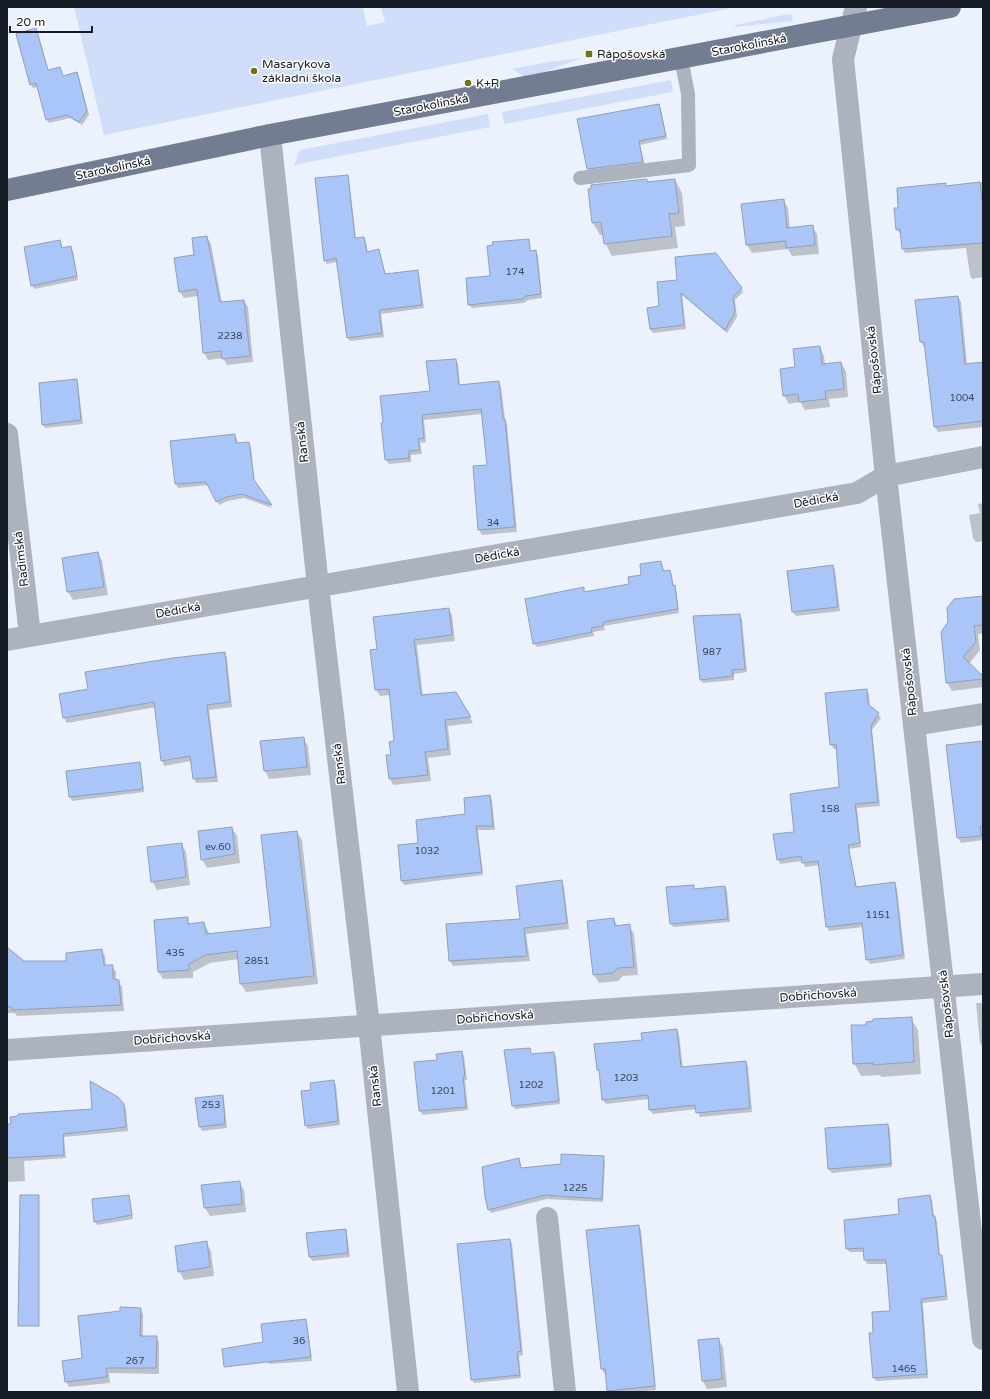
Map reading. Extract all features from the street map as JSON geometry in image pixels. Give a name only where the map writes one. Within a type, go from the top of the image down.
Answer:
[{"type":"main road","name":"Starokolínská","points":[[7,190],[270,135],[681,58],[854,16],[950,7]]},
{"type":"street","name":"Rápošovská","points":[[854,16],[843,59],[886,476],[983,1339]]},
{"type":"street","name":"Ranská","points":[[270,135],[318,586],[369,1025],[408,1392]]},
{"type":"street","name":"Radimská","points":[[7,434],[30,635]]},
{"type":"street","name":"Dědická","points":[[7,640],[857,493],[886,476],[983,457]]},
{"type":"street","points":[[914,726],[983,714]]},
{"type":"street","name":"Dobřichovská","points":[[7,1050],[983,984]]},
{"type":"street","points":[[547,1218],[566,1392]]},
{"type":"lane","points":[[580,178],[689,165],[688,94],[681,58]]},
{"type":"shaded area","name":"Masarykova základní škola","points":[[74,7],[363,7],[367,26],[385,22],[381,7],[736,7],[104,135]]},
{"type":"shaded area","points":[[789,14],[792,15],[793,21],[734,27],[736,25]]},
{"type":"shaded area","points":[[582,58],[534,76],[525,77],[512,69],[549,62]]},
{"type":"shaded area","points":[[671,80],[673,92],[504,124],[502,112]]},
{"type":"shaded area","points":[[488,114],[490,127],[294,165],[300,150]]},
{"type":"building","points":[[36,28],[48,70],[60,67],[63,76],[77,72],[87,111],[79,122],[67,115],[46,120],[36,83],[30,85],[16,34]]},
{"type":"building","points":[[659,104],[666,136],[639,141],[643,162],[587,169],[577,119]]},
{"type":"building","points":[[348,175],[355,238],[364,237],[367,252],[379,249],[385,274],[418,270],[422,305],[379,310],[382,333],[347,338],[336,258],[324,261],[315,178]]},
{"type":"building","points":[[647,179],[647,182],[675,179],[679,213],[669,214],[672,236],[604,244],[601,222],[592,223],[588,189],[591,189],[591,185]]},
{"type":"building","points":[[980,182],[983,209],[983,243],[902,249],[900,229],[896,230],[894,208],[898,208],[897,188],[946,183],[946,186]]},
{"type":"building","points":[[784,199],[787,228],[813,225],[815,245],[786,248],[786,241],[746,245],[741,204]]},
{"type":"building","points":[[207,236],[220,302],[244,300],[250,356],[222,359],[221,351],[203,353],[197,289],[179,292],[174,258],[194,256],[192,238]]},
{"type":"building","points":[[529,239],[530,251],[536,250],[541,294],[526,296],[522,299],[468,305],[466,278],[490,276],[487,246],[493,245],[492,242]]},
{"type":"building","points":[[60,240],[62,248],[71,246],[77,276],[31,286],[24,247]]},
{"type":"building","points":[[716,253],[742,288],[733,296],[735,312],[725,330],[681,293],[684,325],[650,329],[647,308],[659,306],[657,282],[677,280],[675,257]]},
{"type":"building","points":[[958,296],[965,364],[983,362],[983,421],[934,427],[924,342],[920,342],[915,300]]},
{"type":"building","points":[[820,346],[822,364],[841,362],[844,389],[825,391],[826,399],[799,402],[798,394],[783,396],[780,369],[795,367],[793,349]]},
{"type":"building","points":[[456,359],[459,385],[499,381],[503,419],[505,419],[515,527],[478,530],[473,466],[487,465],[481,409],[422,415],[424,438],[418,439],[420,450],[409,451],[409,458],[385,460],[380,396],[430,391],[426,361]]},
{"type":"building","points":[[77,379],[81,420],[42,425],[39,383]]},
{"type":"building","points":[[235,434],[236,443],[249,442],[254,480],[272,505],[242,494],[226,497],[216,502],[206,482],[175,484],[170,441]]},
{"type":"building","points":[[98,552],[104,587],[67,592],[62,558]]},
{"type":"building","points":[[661,561],[663,571],[670,570],[673,586],[675,585],[678,609],[603,622],[603,626],[591,628],[592,632],[533,644],[525,599],[584,587],[584,592],[629,584],[628,577],[641,575],[640,564]]},
{"type":"building","points":[[833,565],[838,607],[792,612],[787,571]]},
{"type":"building","points":[[983,596],[983,625],[974,626],[976,642],[963,657],[983,676],[983,679],[946,683],[941,632],[948,622],[947,608],[954,599]]},
{"type":"building","points":[[449,608],[452,635],[414,640],[421,695],[456,692],[471,717],[445,720],[448,749],[425,752],[428,775],[389,779],[386,755],[391,755],[389,742],[394,741],[389,689],[375,690],[370,650],[377,649],[373,617]]},
{"type":"building","points":[[740,614],[745,669],[732,670],[733,676],[700,680],[693,616]]},
{"type":"building","points":[[225,652],[230,702],[207,705],[216,777],[193,779],[190,756],[161,761],[154,702],[63,718],[59,694],[88,689],[85,672],[173,658]]},
{"type":"building","points":[[867,689],[868,704],[879,713],[871,726],[878,802],[855,804],[860,843],[848,845],[856,887],[895,882],[903,955],[866,960],[862,923],[826,927],[818,861],[802,863],[801,856],[777,860],[773,834],[794,832],[790,794],[839,787],[836,744],[830,745],[825,693]]},
{"type":"building","points":[[304,737],[307,767],[264,771],[260,741]]},
{"type":"building","points":[[983,741],[983,826],[980,826],[981,836],[957,838],[946,745]]},
{"type":"building","points":[[140,762],[143,789],[69,797],[66,771]]},
{"type":"building","points":[[490,795],[493,826],[476,826],[482,872],[401,881],[398,845],[418,843],[416,820],[465,814],[464,798]]},
{"type":"building","points":[[232,827],[235,854],[201,860],[198,831]]},
{"type":"building","points":[[297,831],[314,976],[240,984],[237,951],[205,955],[189,964],[189,970],[158,972],[154,920],[188,917],[188,924],[204,922],[206,934],[271,927],[261,835]]},
{"type":"building","points":[[182,843],[186,877],[151,882],[147,847]]},
{"type":"building","points":[[562,880],[567,923],[524,928],[527,956],[449,961],[446,924],[520,919],[516,886]]},
{"type":"building","points":[[694,885],[694,889],[725,886],[728,919],[670,924],[666,887]]},
{"type":"building","points":[[614,918],[615,926],[630,924],[634,967],[618,968],[613,973],[593,975],[587,921]]},
{"type":"building","points":[[7,947],[24,961],[66,961],[66,953],[102,949],[104,965],[113,965],[113,979],[119,980],[121,1005],[12,1010],[12,1007],[7,1007]]},
{"type":"building","points":[[912,1017],[914,1062],[873,1065],[873,1063],[853,1064],[851,1025],[866,1025],[866,1022],[873,1021],[873,1019]]},
{"type":"building","points":[[677,1029],[681,1067],[746,1061],[750,1108],[696,1113],[695,1105],[649,1110],[648,1095],[602,1100],[599,1070],[597,1070],[594,1044],[642,1040],[641,1033]]},
{"type":"building","points":[[530,1048],[531,1054],[554,1052],[559,1101],[512,1106],[504,1050]]},
{"type":"building","points":[[462,1051],[465,1076],[463,1077],[466,1107],[419,1111],[414,1062],[437,1060],[436,1054]]},
{"type":"building","points":[[334,1080],[338,1121],[305,1126],[301,1091],[311,1090],[310,1083]]},
{"type":"building","points":[[90,1081],[118,1097],[124,1104],[126,1127],[63,1134],[64,1155],[7,1158],[7,1124],[11,1124],[10,1117],[18,1116],[18,1114],[92,1109]]},
{"type":"building","points":[[223,1095],[225,1124],[199,1127],[195,1098]]},
{"type":"building","points":[[888,1124],[891,1164],[828,1169],[825,1128]]},
{"type":"building","points":[[561,1154],[604,1156],[602,1199],[545,1195],[488,1210],[482,1167],[519,1158],[521,1168],[561,1164]]},
{"type":"building","points":[[240,1181],[242,1204],[204,1208],[201,1185]]},
{"type":"building","points":[[20,1195],[39,1195],[39,1326],[18,1326]]},
{"type":"building","points":[[129,1195],[132,1215],[94,1222],[92,1199]]},
{"type":"building","points":[[930,1195],[933,1216],[935,1216],[939,1255],[942,1255],[946,1296],[921,1299],[927,1374],[873,1378],[869,1333],[873,1333],[872,1312],[890,1311],[886,1260],[864,1260],[863,1248],[846,1249],[844,1220],[899,1214],[898,1199]]},
{"type":"building","points":[[639,1225],[655,1386],[607,1391],[605,1369],[601,1369],[586,1230]]},
{"type":"building","points":[[346,1229],[348,1253],[309,1257],[306,1233]]},
{"type":"building","points":[[510,1239],[521,1351],[517,1352],[520,1375],[471,1380],[457,1244]]},
{"type":"building","points":[[207,1241],[210,1267],[178,1272],[175,1246]]},
{"type":"building","points":[[120,1307],[141,1308],[140,1336],[157,1336],[156,1368],[106,1368],[107,1377],[65,1382],[62,1361],[82,1358],[78,1316],[120,1311]]},
{"type":"building","points":[[306,1319],[311,1357],[224,1367],[222,1349],[263,1342],[261,1324]]},
{"type":"building","points":[[719,1338],[722,1379],[702,1381],[698,1340]]},
{"type":"place","name":"Rápošovská","points":[[589,54]]},
{"type":"place","name":"Masarykova základní škola","points":[[254,71]]},
{"type":"place","name":"K+R","points":[[468,83]]}]
